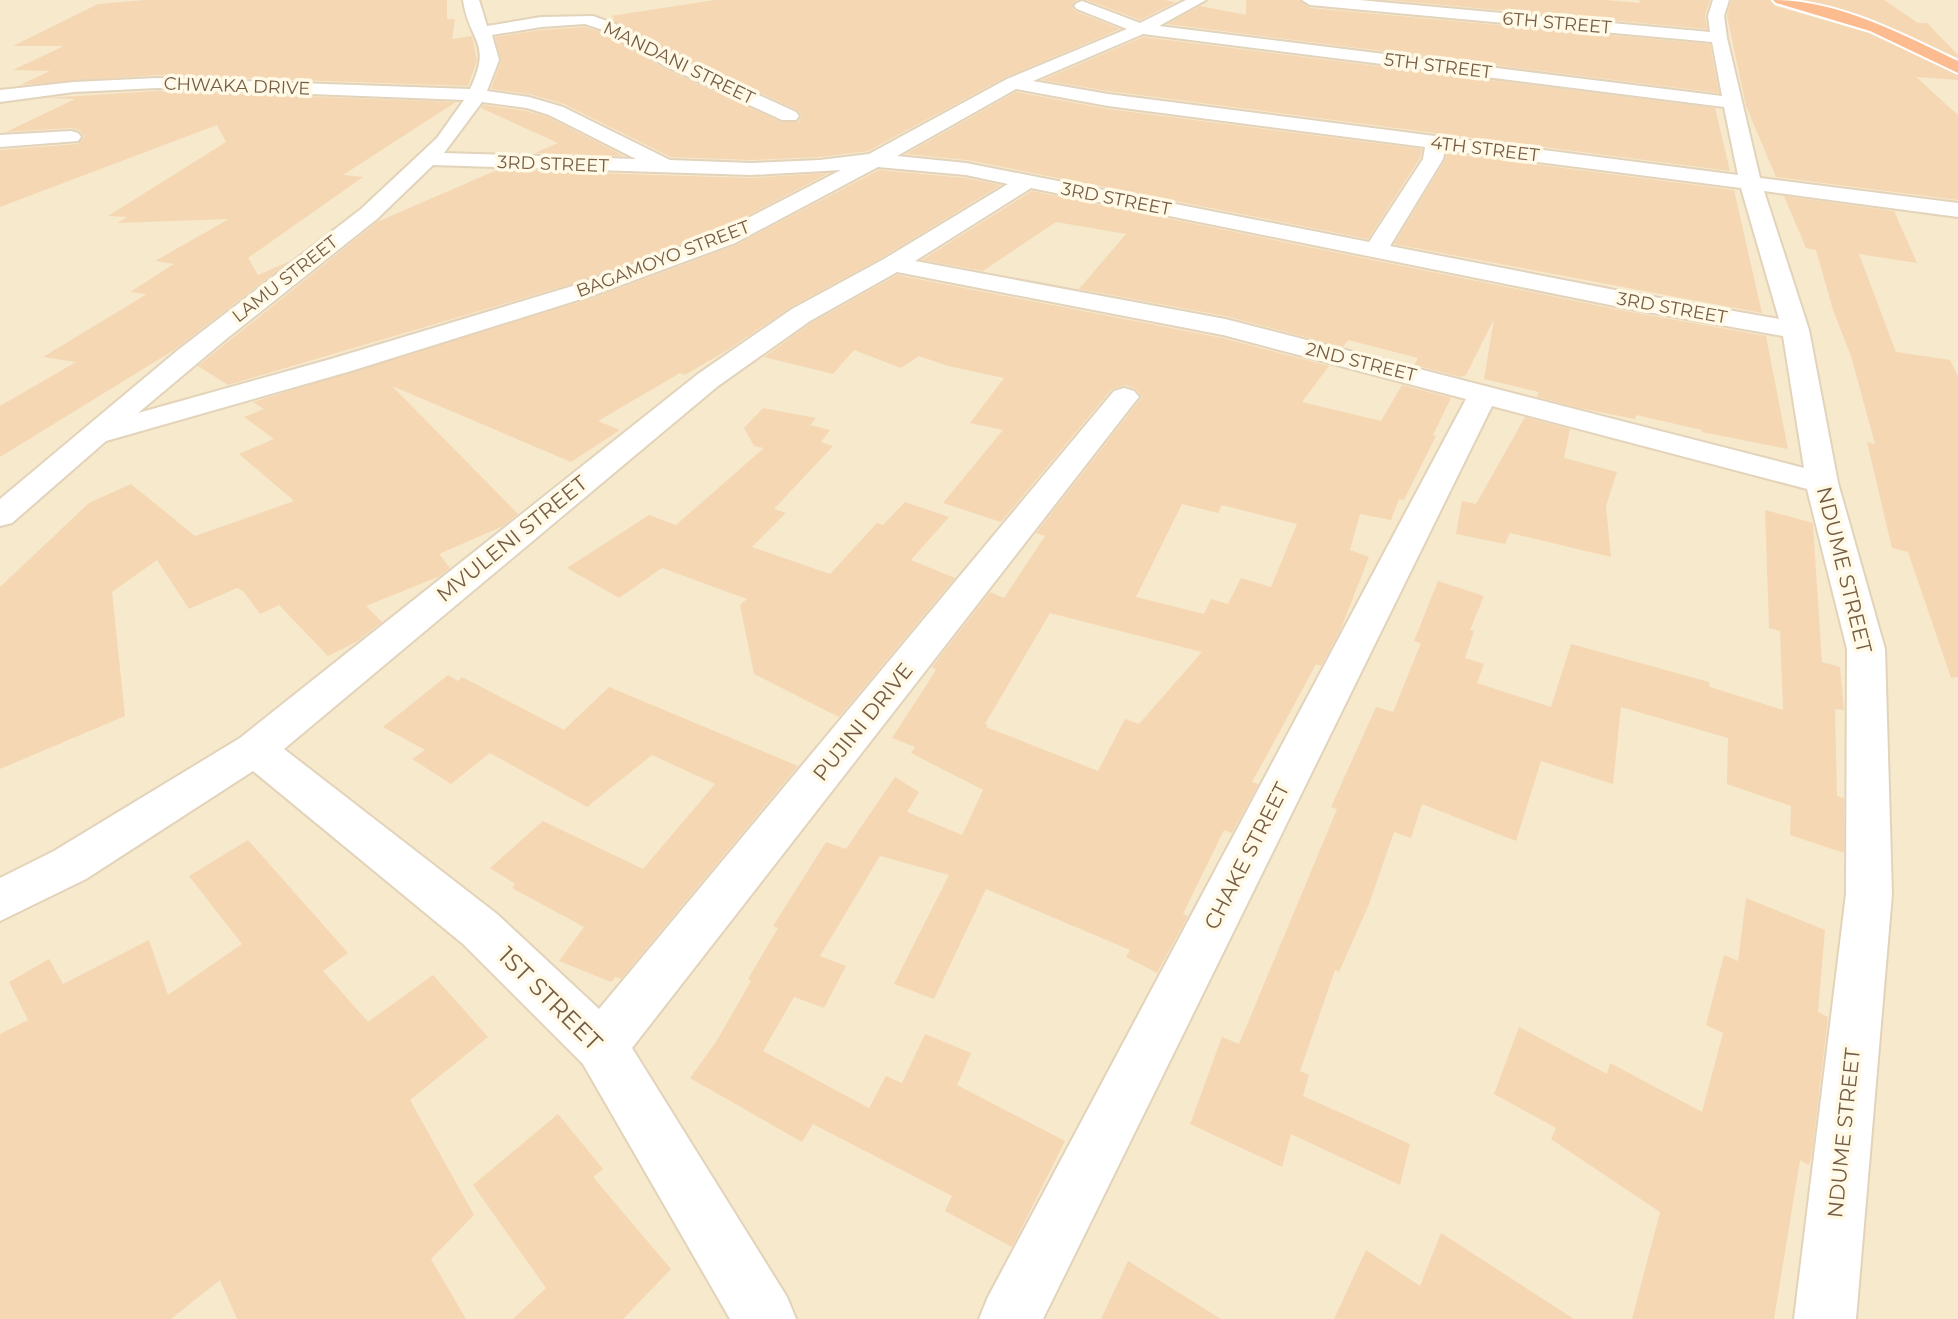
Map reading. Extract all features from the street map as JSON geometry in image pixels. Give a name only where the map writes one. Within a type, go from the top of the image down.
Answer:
[{"type":"highway","points":[[1782,0],[1876,28],[1958,68]]},
{"type":"street","name":"LAMU STREET","points":[[0,516],[93,435],[379,205],[428,159],[467,111],[490,65],[489,49],[471,0]]},
{"type":"street","name":"BAGAMOYO STREET","points":[[93,435],[293,379],[585,290],[727,238],[788,208],[1013,83],[1141,29],[1198,0]]},
{"type":"street","name":"6TH STREET","points":[[1310,0],[1715,10]]},
{"type":"street","name":"5TH STREET","points":[[1080,8],[1141,29],[1734,103]]},
{"type":"street","name":"NDUME STREET","points":[[1715,10],[1750,183],[1796,330],[1822,484],[1866,649],[1869,894],[1825,1319]]},
{"type":"street","name":"MANDANI STREET","points":[[483,31],[541,22],[587,19],[609,27],[671,62],[789,116]]},
{"type":"street","points":[[1013,83],[1044,53]]},
{"type":"street","name":"CHWAKA DRIVE","points":[[0,96],[88,86],[157,83],[475,95],[529,103],[556,111],[669,168]]},
{"type":"street","name":"4TH STREET","points":[[1013,83],[1108,100],[1958,210]]},
{"type":"street","points":[[0,141],[71,137]]},
{"type":"street","points":[[1375,251],[1433,159],[1436,142]]},
{"type":"street","name":"3RD STREET","points":[[428,159],[751,169],[875,160],[966,169],[1375,251],[1796,330]]},
{"type":"street","points":[[669,168],[735,190]]},
{"type":"street","name":"MVULENI STREET","points":[[0,901],[70,865],[255,749],[708,380],[801,315],[893,264],[1028,181]]},
{"type":"street","points":[[761,199],[788,208]]},
{"type":"street","name":"2ND STREET","points":[[893,264],[1225,327],[1822,484]]},
{"type":"street","name":"CHAKE STREET","points":[[1010,1319],[1484,393]]},
{"type":"street","name":"PUJINI DRIVE","points":[[601,1046],[1124,397]]},
{"type":"street","name":"1ST STREET","points":[[255,749],[480,929],[601,1046],[765,1319]]},
{"type":"shaded area","points":[[0,0],[1958,0],[1958,1319],[0,1319]]},
{"type":"building","points":[[145,0],[447,0],[447,19],[455,19],[452,39],[472,36],[477,61],[468,86],[157,75],[20,85],[50,71],[13,70],[64,46],[13,46],[98,4]]},
{"type":"building","points":[[715,0],[1077,0],[1071,6],[1075,11],[1120,29],[1006,77],[868,151],[820,157],[751,160],[671,157],[564,104],[529,94],[491,89],[501,61],[495,37],[585,27],[602,32],[664,68],[781,122],[798,122],[802,116],[797,110],[678,56],[609,19],[615,18],[611,16]]},
{"type":"building","points":[[1087,0],[1163,0],[1176,2],[1140,20]]},
{"type":"building","points":[[1246,0],[1300,0],[1310,8],[1710,44],[1719,93],[1167,24],[1200,6],[1246,15]]},
{"type":"building","points":[[1388,0],[1605,0],[1640,3],[1639,0],[1710,0],[1705,15],[1707,29]]},
{"type":"building","points":[[1731,0],[1770,0],[1775,6],[1869,33],[1958,75],[1958,80],[1916,77],[1958,115],[1958,200],[1776,177],[1746,106],[1727,16]]},
{"type":"building","points":[[1804,0],[1884,0],[1918,23],[1927,23],[1958,58],[1869,18]]},
{"type":"building","points":[[1143,37],[1715,108],[1730,171],[1108,91],[1042,80]]},
{"type":"building","points":[[157,91],[456,102],[343,175],[363,177],[248,258],[258,275],[290,261],[174,350],[0,457],[0,406],[76,362],[43,357],[147,294],[130,292],[174,264],[155,261],[229,219],[117,223],[127,217],[108,216],[226,142],[217,125],[0,207],[0,150],[78,144],[84,137],[79,130],[71,128],[6,132],[75,99],[46,98]]},
{"type":"building","points":[[1016,92],[1108,109],[1422,149],[1420,158],[1368,239],[967,160],[906,154]]},
{"type":"building","points":[[483,105],[548,117],[624,156],[535,153],[558,143],[481,108]]},
{"type":"building","points":[[1447,153],[1734,190],[1762,313],[1394,244]]},
{"type":"building","points":[[497,170],[751,178],[829,173],[718,231],[575,283],[228,385],[198,366],[377,222]]},
{"type":"building","points":[[879,170],[966,178],[1001,185],[883,257],[791,307],[685,375],[680,373],[598,421],[620,430],[571,462],[392,386],[518,514],[503,526],[439,554],[450,568],[440,576],[366,606],[382,622],[356,642],[328,656],[279,605],[260,614],[243,591],[237,588],[189,609],[157,560],[112,592],[125,716],[0,769],[0,587],[89,503],[131,484],[195,536],[294,501],[239,454],[274,439],[244,417],[264,409],[253,402],[595,297],[736,245]]},
{"type":"building","points":[[1032,191],[1625,311],[1766,336],[1788,449],[1702,432],[1636,415],[1635,419],[1579,408],[1537,397],[1539,392],[1484,379],[1494,319],[1466,375],[1461,377],[1414,365],[1418,358],[1348,340],[1343,347],[1225,316],[1079,289],[1126,234],[1056,222],[983,271],[922,260]]},
{"type":"building","points":[[1784,196],[1894,211],[1917,263],[1859,254],[1896,352],[1950,360],[1958,376],[1958,677],[1951,678],[1908,552],[1892,548],[1867,442],[1875,444],[1851,356],[1833,310],[1816,250],[1806,248]]},
{"type":"building","points":[[897,275],[1222,338],[1329,366],[1302,402],[1381,421],[1402,385],[1451,398],[1433,435],[1436,436],[1404,500],[1399,499],[1391,520],[1360,514],[1350,550],[1369,557],[1340,631],[1321,666],[1316,664],[1252,782],[1258,784],[1257,787],[1232,833],[1224,830],[1183,914],[1188,916],[1157,973],[1126,957],[1130,950],[986,889],[934,999],[894,984],[949,875],[880,856],[820,956],[846,966],[824,1008],[794,997],[763,1051],[869,1108],[886,1076],[902,1083],[925,1034],[971,1053],[957,1085],[1065,1141],[1012,1247],[945,1211],[952,1196],[813,1124],[802,1142],[690,1078],[716,1042],[778,928],[773,926],[826,842],[846,849],[895,777],[919,792],[907,812],[962,835],[983,790],[911,753],[915,747],[892,738],[936,670],[932,667],[990,592],[1004,598],[1045,536],[1036,533],[1142,397],[1136,389],[1125,385],[1112,389],[1001,522],[943,503],[1003,430],[970,423],[1004,378],[948,366],[919,356],[901,368],[854,350],[833,374],[764,357],[811,323]],"holes":[[[1182,504],[1218,513],[1222,505],[1297,524],[1271,587],[1241,578],[1228,604],[1211,599],[1204,614],[1136,597]],[[1050,613],[1202,652],[1139,724],[1125,719],[1098,771],[986,727],[988,725],[985,724]]]},
{"type":"building","points":[[763,408],[816,418],[810,425],[830,430],[821,442],[833,446],[774,509],[786,513],[752,547],[830,574],[877,523],[883,525],[905,502],[949,517],[911,560],[955,578],[839,717],[754,674],[740,605],[747,599],[662,568],[619,598],[567,568],[649,515],[676,525],[764,448],[754,446],[744,428]]},
{"type":"building","points":[[1525,417],[1570,429],[1564,458],[1617,472],[1606,506],[1611,557],[1510,533],[1505,544],[1456,534],[1462,501],[1476,504]]},
{"type":"building","points":[[1765,510],[1813,523],[1822,662],[1840,667],[1844,710],[1835,709],[1837,796],[1844,798],[1844,853],[1790,835],[1791,806],[1727,784],[1728,738],[1621,707],[1613,784],[1541,761],[1516,841],[1422,804],[1411,838],[1394,832],[1369,904],[1339,972],[1335,970],[1300,1071],[1309,1075],[1303,1096],[1410,1144],[1400,1185],[1291,1134],[1282,1167],[1190,1124],[1222,1037],[1239,1044],[1337,809],[1331,807],[1376,707],[1393,712],[1421,643],[1414,641],[1438,581],[1484,596],[1470,630],[1474,631],[1465,658],[1484,664],[1477,683],[1551,707],[1571,644],[1709,682],[1710,687],[1783,710],[1780,631],[1769,628]]},
{"type":"building","points":[[448,675],[458,681],[462,677],[564,730],[609,687],[798,766],[621,979],[615,977],[611,982],[559,961],[584,927],[512,888],[515,884],[490,868],[543,821],[643,869],[715,784],[652,755],[587,807],[490,753],[451,784],[412,759],[425,750],[383,727]]},
{"type":"building","points":[[248,840],[348,953],[323,971],[368,1022],[433,975],[488,1037],[410,1100],[474,1215],[431,1259],[466,1319],[237,1319],[220,1280],[171,1319],[0,1319],[0,1034],[28,1020],[9,982],[49,959],[63,984],[149,940],[168,995],[242,944],[189,876]]},
{"type":"building","points":[[1746,898],[1825,930],[1818,1012],[1828,1017],[1812,1153],[1809,1165],[1800,1160],[1774,1319],[1632,1319],[1660,1212],[1551,1139],[1556,1128],[1494,1094],[1519,1027],[1607,1074],[1610,1063],[1702,1112],[1723,1033],[1706,1025],[1724,955],[1738,961]]},
{"type":"building","points":[[558,1114],[603,1169],[593,1177],[671,1269],[623,1319],[513,1319],[546,1288],[473,1185]]},
{"type":"building","points":[[1441,1233],[1574,1319],[1334,1319],[1366,1250],[1420,1286]]},
{"type":"building","points":[[1128,1261],[1221,1319],[1101,1319]]}]
